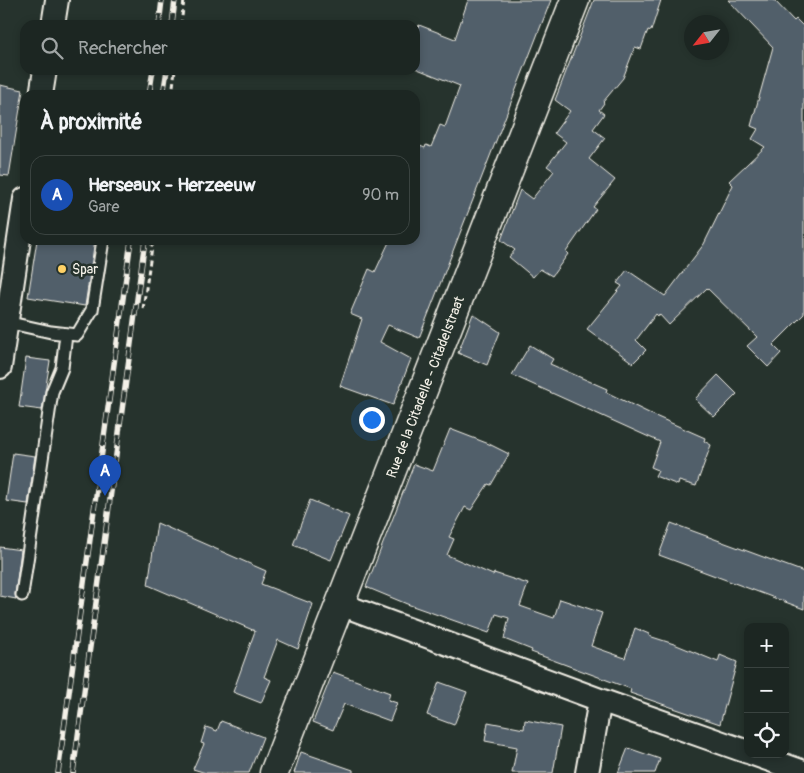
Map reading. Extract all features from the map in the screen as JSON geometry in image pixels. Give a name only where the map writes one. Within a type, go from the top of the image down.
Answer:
[{"type":"street","points":[[54,20],[57,0]]},
{"type":"street","name":"Rue de la Citadelle - Citadelstraat","points":[[274,773],[575,0]]},
{"type":"street","points":[[43,90],[45,75]]},
{"type":"street","points":[[0,367],[3,321],[20,227]]},
{"type":"street","points":[[340,604],[600,700],[744,751]]},
{"type":"street","points":[[587,773],[600,700]]},
{"type":"street","points":[[764,758],[804,772]]},
{"type":"lane","points":[[3,321],[51,332],[77,335],[92,310],[102,245]]},
{"type":"lane","points":[[22,596],[52,392],[62,368],[66,334]]},
{"type":"path","points":[[182,20],[184,0]]},
{"type":"path","points":[[173,90],[174,75]]},
{"type":"path","points":[[144,309],[151,245]]},
{"type":"building","points":[[468,0],[551,0],[419,338],[388,325],[380,342],[411,359],[393,405],[340,386],[362,319],[350,314],[369,269],[375,272],[388,245],[420,245],[420,146],[425,148],[426,145],[431,147],[440,125],[445,127],[460,86],[420,70],[420,25],[455,39]]},
{"type":"building","points":[[594,0],[661,0],[651,31],[648,30],[641,49],[635,47],[623,78],[603,102],[599,110],[604,114],[593,129],[605,138],[589,159],[615,180],[593,207],[596,209],[552,276],[540,269],[533,277],[509,257],[515,250],[501,240],[520,190],[532,199],[554,171],[547,166],[566,142],[554,133],[570,111],[555,100]]},
{"type":"building","points":[[728,0],[774,0],[794,21],[796,19],[804,27],[804,314],[773,345],[781,353],[768,367],[747,346],[757,337],[707,288],[669,325],[659,314],[658,316],[656,314],[636,340],[646,350],[633,363],[587,329],[622,286],[617,283],[627,270],[665,296],[704,244],[733,185],[729,181],[765,147],[752,139],[758,129],[751,126],[773,47]]},
{"type":"building","points":[[0,85],[23,90],[20,90],[20,108],[9,176],[0,175]]},
{"type":"building","name":"Spar","points":[[36,245],[94,245],[85,306],[28,297]]},
{"type":"building","points":[[473,314],[500,332],[487,365],[458,353]]},
{"type":"building","points":[[530,345],[553,359],[550,364],[607,389],[606,392],[705,438],[704,441],[711,445],[696,486],[679,481],[678,485],[655,476],[658,470],[651,467],[660,442],[512,375]]},
{"type":"building","points":[[26,358],[50,361],[42,410],[19,407]]},
{"type":"building","points":[[718,375],[737,394],[714,417],[695,399]]},
{"type":"building","points":[[450,429],[509,454],[491,485],[488,484],[471,510],[465,507],[449,537],[454,539],[447,555],[493,575],[494,573],[528,584],[520,606],[554,618],[560,599],[602,613],[591,646],[625,658],[635,628],[649,634],[649,636],[718,662],[720,655],[737,662],[720,724],[630,693],[631,689],[531,652],[532,650],[504,639],[509,618],[496,614],[489,633],[407,604],[366,587],[414,464],[433,471]]},
{"type":"building","points":[[13,453],[35,456],[28,504],[6,501]]},
{"type":"building","points":[[310,500],[349,516],[331,560],[293,545]]},
{"type":"building","points":[[157,523],[266,571],[261,584],[313,604],[298,649],[278,640],[264,677],[271,680],[261,703],[233,692],[255,631],[148,585]]},
{"type":"building","points":[[671,523],[804,572],[804,609],[659,555]]},
{"type":"building","points":[[0,547],[21,550],[15,594],[16,599],[0,596]]},
{"type":"building","points":[[333,672],[390,693],[388,700],[397,703],[390,721],[344,704],[333,730],[313,722]]},
{"type":"building","points":[[439,682],[467,692],[454,725],[427,715]]},
{"type":"building","points":[[525,720],[561,727],[553,773],[512,773],[517,747],[485,741],[488,722],[524,729]]},
{"type":"building","points":[[221,721],[263,737],[249,773],[206,773],[193,769],[204,744],[201,743],[206,727],[217,731]]},
{"type":"building","points":[[628,748],[660,759],[655,773],[618,773]]},
{"type":"building","points":[[301,752],[353,770],[353,773],[294,773]]},
{"type":"railway","points":[[160,20],[162,0]]},
{"type":"railway","points":[[173,20],[175,0]]},
{"type":"railway","points":[[150,90],[152,75]]},
{"type":"railway","points":[[164,90],[166,75]]},
{"type":"railway","points":[[58,773],[130,245]]},
{"type":"railway","points":[[73,773],[144,245]]},
{"type":"place","name":"Spar","points":[[62,269]]},
{"type":"place","name":"Herseaux - Herzeeuw","points":[[105,496]]}]
